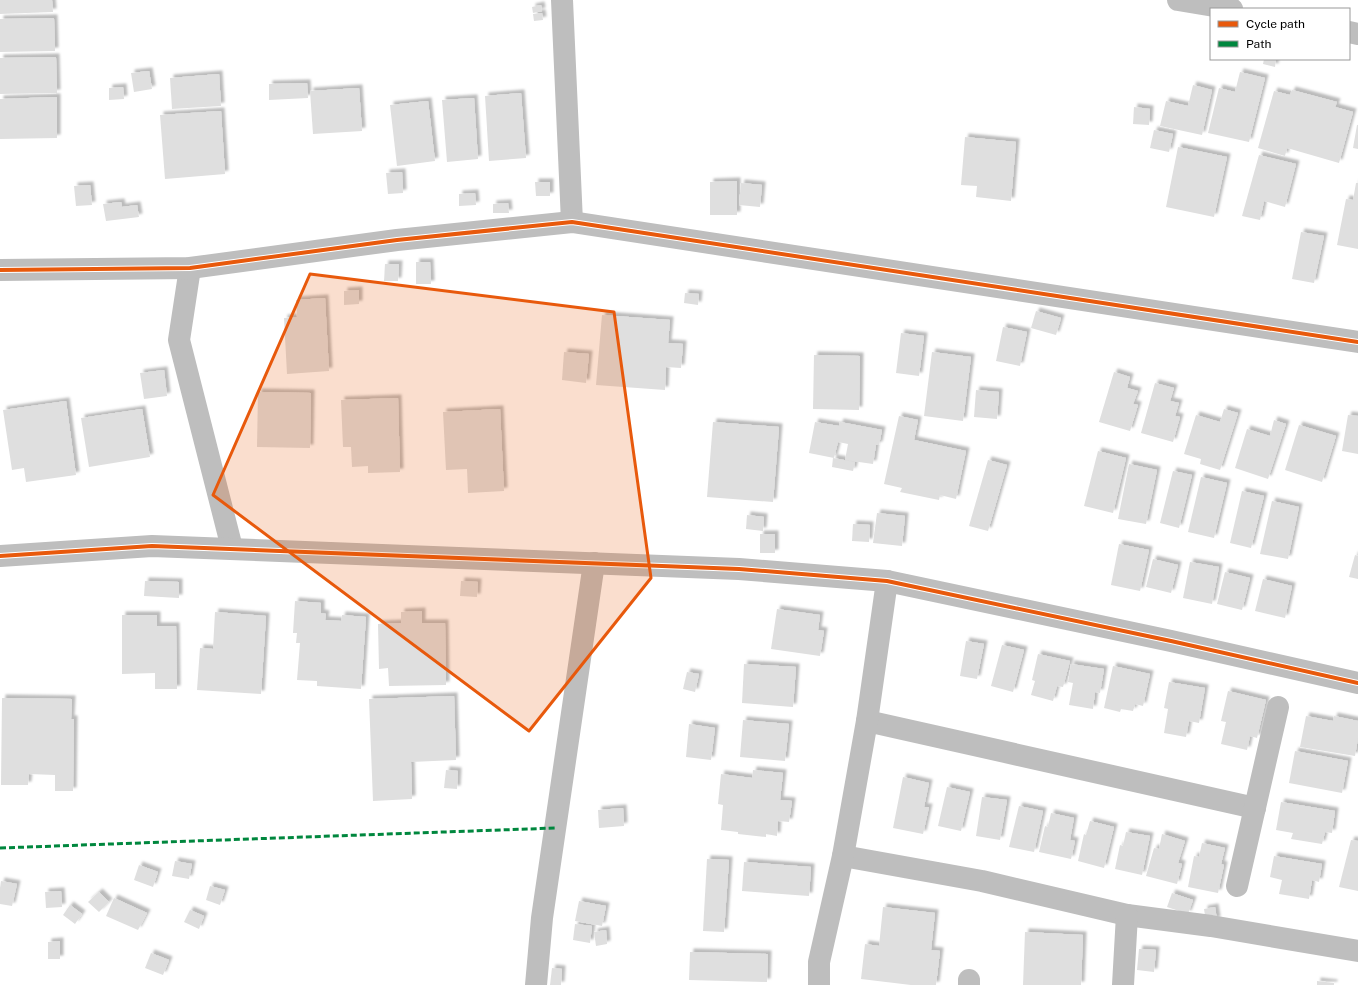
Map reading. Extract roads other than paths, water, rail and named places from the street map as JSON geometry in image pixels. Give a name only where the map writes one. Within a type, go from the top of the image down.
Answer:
[{"type":"street","points":[[562,0],[572,222]]},
{"type":"street","points":[[1178,0],[1226,8]]},
{"type":"street","points":[[0,270],[190,268],[398,240],[572,222],[1358,342]]},
{"type":"street","points":[[190,268],[179,340],[232,548]]},
{"type":"street","points":[[0,556],[152,546],[232,548],[739,569],[887,581],[1171,641],[1358,683]]},
{"type":"street","points":[[536,985],[543,910],[594,563]]},
{"type":"street","points":[[819,985],[820,962],[843,856],[867,721],[887,581]]},
{"type":"street","points":[[1237,886],[1278,707]]},
{"type":"street","points":[[867,721],[1255,808]]},
{"type":"street","points":[[843,856],[982,881],[1127,916],[1211,926],[1358,951]]},
{"type":"street","points":[[1123,985],[1127,916]]}]
